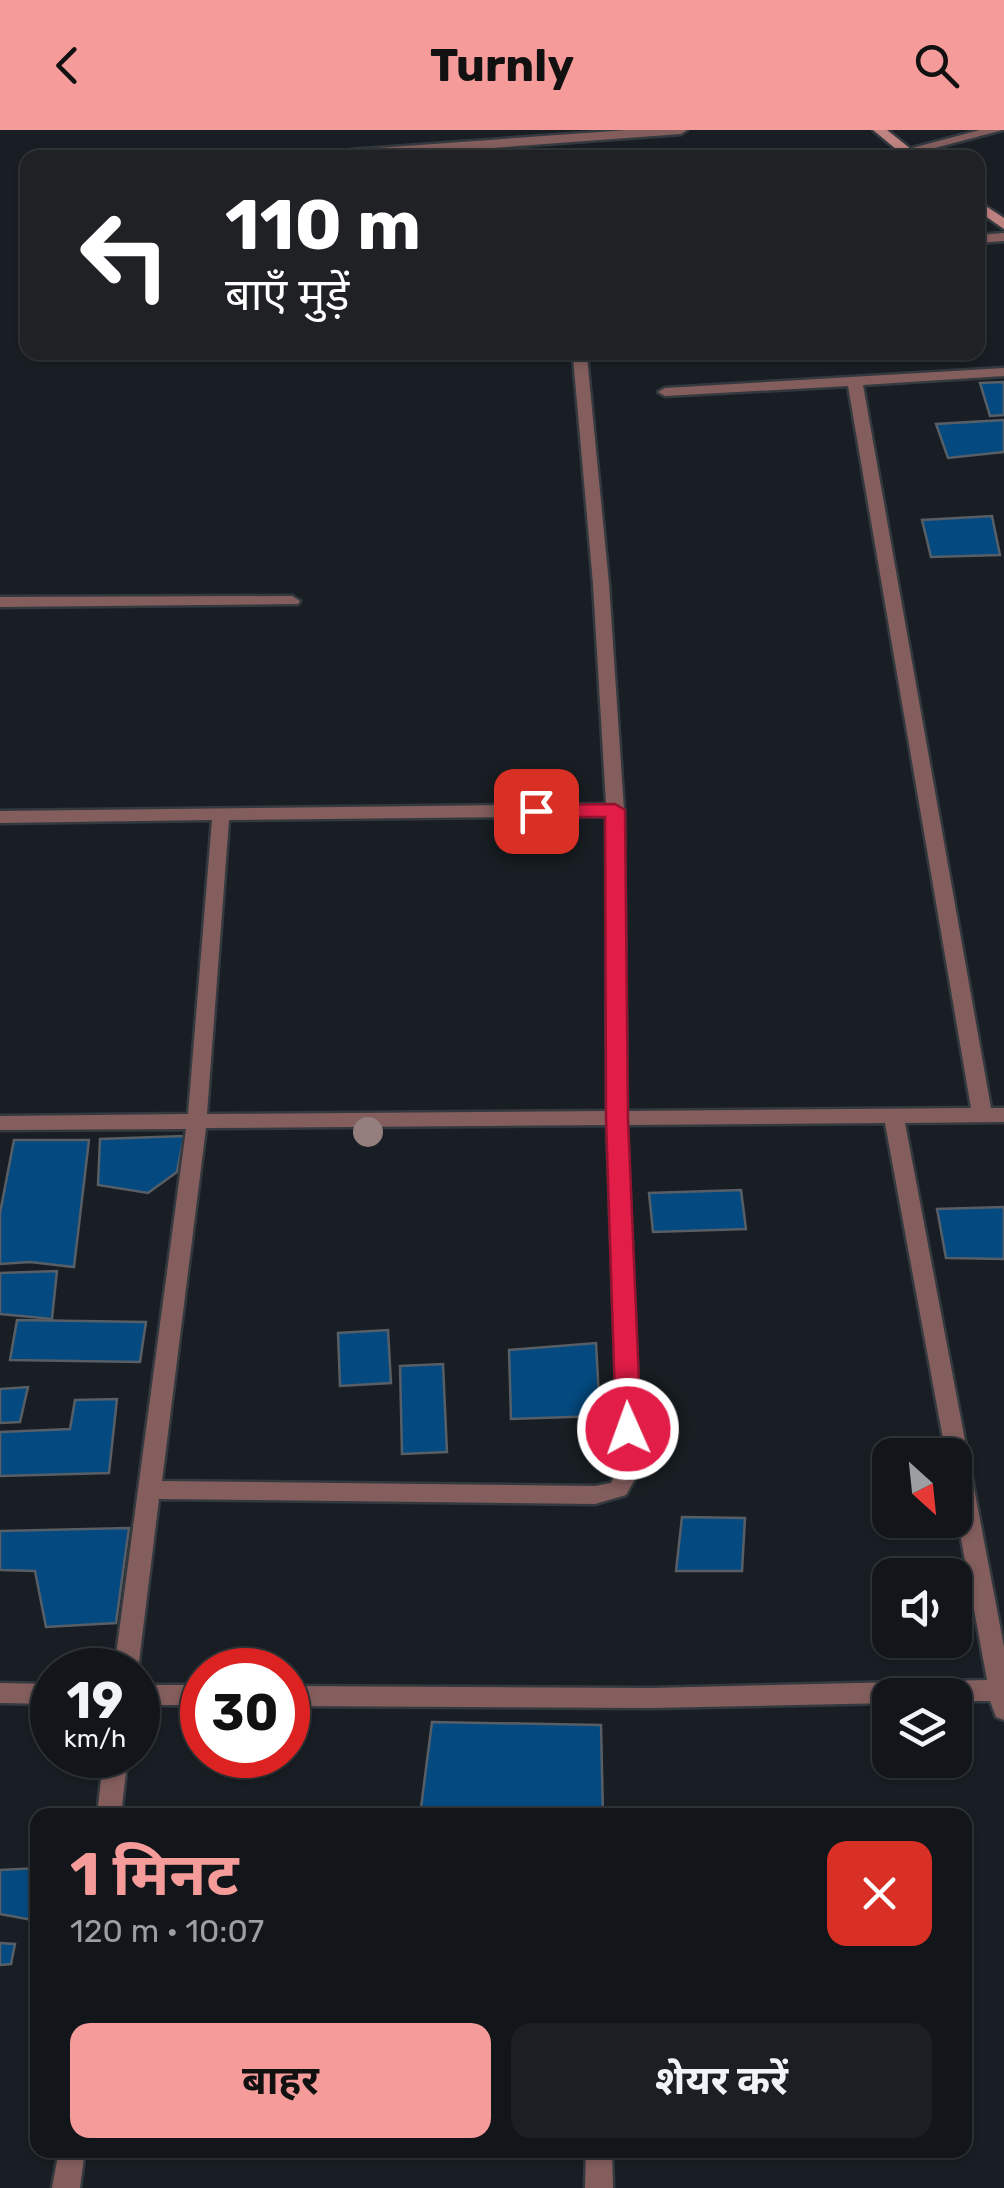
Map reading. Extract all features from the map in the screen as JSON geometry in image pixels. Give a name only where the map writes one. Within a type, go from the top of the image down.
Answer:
[{"type":"street","points":[[405,150],[681,130]]},
{"type":"street","points":[[879,130],[906,150]]},
{"type":"street","points":[[926,150],[997,130]]},
{"type":"street","points":[[150,1490],[614,1494],[626,1484],[630,1468],[617,1119],[615,810],[601,584],[580,360]]},
{"type":"street","points":[[666,392],[1004,372]]},
{"type":"street","points":[[855,381],[982,1115]]},
{"type":"street","points":[[0,602],[292,601]]},
{"type":"street","points":[[0,818],[615,810]]},
{"type":"street","points":[[129,1648],[196,1121],[221,815]]},
{"type":"street","points":[[310,1696],[1002,1697],[894,1116]]},
{"type":"street","points":[[0,1123],[1004,1116]]},
{"type":"street","points":[[0,1693],[30,1694]]},
{"type":"street","points":[[111,1808],[114,1778]]},
{"type":"street","points":[[66,2188],[71,2158]]},
{"type":"street","points":[[599,2158],[599,2188]]},
{"type":"building","points":[[1004,382],[1004,415],[990,416],[980,383]]},
{"type":"building","points":[[1004,420],[1004,452],[948,458],[936,424]]},
{"type":"building","points":[[992,516],[1000,555],[931,557],[922,520]]},
{"type":"building","points":[[184,1136],[177,1172],[148,1193],[98,1185],[100,1139]]},
{"type":"building","points":[[14,1140],[89,1140],[74,1267],[30,1262],[0,1264],[0,1213]]},
{"type":"building","points":[[741,1190],[746,1229],[653,1232],[649,1193]]},
{"type":"building","points":[[1004,1207],[1004,1259],[946,1258],[937,1209]]},
{"type":"building","points":[[57,1271],[52,1319],[0,1314],[0,1273]]},
{"type":"building","points":[[17,1320],[146,1322],[140,1362],[10,1360]]},
{"type":"building","points":[[388,1330],[391,1383],[340,1386],[338,1333]]},
{"type":"building","points":[[596,1343],[600,1416],[511,1419],[509,1350]]},
{"type":"building","points":[[443,1364],[447,1452],[402,1454],[400,1366]]},
{"type":"building","points":[[28,1387],[20,1422],[0,1423],[0,1389]]},
{"type":"building","points":[[117,1399],[109,1473],[0,1476],[0,1432],[70,1429],[75,1400]]},
{"type":"building","points":[[682,1517],[745,1518],[742,1571],[676,1571]]},
{"type":"building","points":[[129,1528],[116,1623],[46,1627],[35,1571],[0,1570],[0,1531]]},
{"type":"building","points":[[432,1722],[601,1725],[603,1808],[421,1808]]},
{"type":"building","points":[[30,1868],[30,1920],[0,1914],[0,1870]]},
{"type":"building","points":[[0,1943],[15,1944],[11,1964],[0,1965]]},
{"type":"route","points":[[536,811],[615,810],[617,1119],[628,1429]]}]
